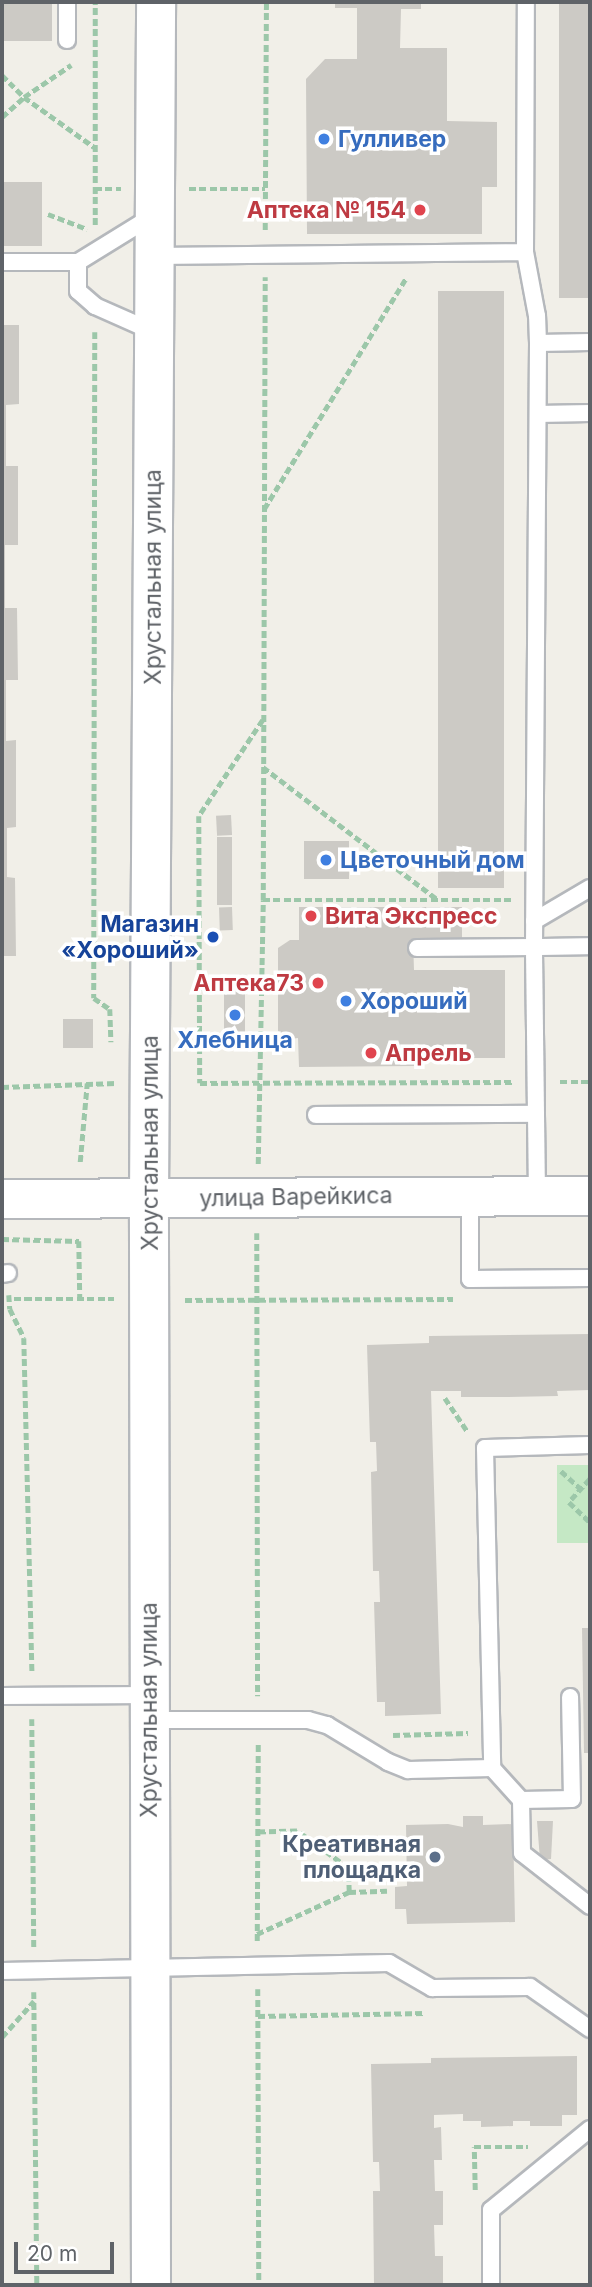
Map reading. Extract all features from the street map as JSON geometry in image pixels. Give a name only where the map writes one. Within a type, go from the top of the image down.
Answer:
[{"type":"street","name":"Хрустальная улица","points":[[151,2285],[149,1199],[156,2]]},
{"type":"street","name":"улица Варейкиса","points":[[2,1199],[590,1196]]},
{"type":"lane","points":[[67,2],[67,40]]},
{"type":"lane","points":[[526,2],[525,252],[537,316],[538,343],[534,900],[537,1196]]},
{"type":"lane","points":[[2,262],[78,262],[155,202]]},
{"type":"lane","points":[[155,256],[525,252]]},
{"type":"lane","points":[[78,262],[78,291],[94,306],[154,332]]},
{"type":"lane","points":[[538,343],[590,342]]},
{"type":"lane","points":[[538,414],[590,413]]},
{"type":"lane","points":[[534,921],[590,888]]},
{"type":"lane","points":[[417,948],[590,946]]},
{"type":"lane","points":[[316,1115],[536,1114]]},
{"type":"lane","points":[[470,1196],[470,1279],[590,1278]]},
{"type":"lane","points":[[590,1445],[485,1448],[492,1768],[521,1800],[522,1853],[590,1906]]},
{"type":"lane","points":[[2,1696],[32,1696],[258,1722],[317,1721],[388,1762],[408,1770],[492,1768]]},
{"type":"lane","points":[[521,1800],[572,1799],[570,1697]]},
{"type":"lane","points":[[2,1971],[389,1963],[432,1987],[530,1987],[590,2029]]},
{"type":"lane","points":[[491,2285],[491,2210],[590,2129]]},
{"type":"path","points":[[48,214],[94,231],[95,2]]},
{"type":"path","points":[[259,2285],[256,1300],[263,900],[266,2]]},
{"type":"path","points":[[85,56],[95,49]]},
{"type":"path","points":[[2,117],[24,97],[75,63]]},
{"type":"path","points":[[2,75],[24,97],[95,148]]},
{"type":"path","points":[[155,202],[265,189]]},
{"type":"path","points":[[264,510],[421,253]]},
{"type":"path","points":[[94,306],[94,998],[110,1009],[111,1046]]},
{"type":"path","points":[[263,719],[198,816],[200,1083],[590,1082]]},
{"type":"path","points":[[263,767],[438,900]]},
{"type":"path","points":[[263,900],[534,900]]},
{"type":"path","points":[[111,1071],[111,1083]]},
{"type":"path","points":[[79,1172],[86,1083]]},
{"type":"path","points":[[2,1087],[118,1083]]},
{"type":"path","points":[[2,1239],[79,1241],[80,1300]]},
{"type":"path","points":[[5,1273],[10,1309],[24,1338],[32,1696],[37,2285]]},
{"type":"path","points":[[10,1299],[464,1298]]},
{"type":"path","points":[[444,1398],[467,1431],[468,1445]]},
{"type":"path","points":[[467,1431],[481,1431]]},
{"type":"path","points":[[590,1479],[569,1503],[590,1522]]},
{"type":"path","points":[[391,1735],[466,1734],[472,1728]]},
{"type":"path","points":[[257,1832],[297,1831],[348,1868],[349,1892]]},
{"type":"path","points":[[257,1934],[349,1892],[387,1891]]},
{"type":"path","points":[[2,2037],[34,2000]]},
{"type":"path","points":[[258,2016],[439,2013]]},
{"type":"green space","points":[[557,1465],[590,1465],[590,1543],[557,1543]]},
{"type":"building","points":[[2,2],[52,2],[52,41],[2,41]]},
{"type":"building","points":[[335,2],[421,2],[421,9],[401,9],[400,48],[447,48],[447,121],[497,122],[497,187],[482,187],[482,234],[307,234],[306,79],[325,59],[357,59],[357,8],[335,8]]},
{"type":"building","points":[[559,2],[590,2],[590,298],[559,298]]},
{"type":"building","points":[[2,182],[42,182],[42,246],[2,246]]},
{"type":"building","points":[[438,291],[504,291],[504,888],[438,888]]},
{"type":"building","points":[[2,292],[4,325],[19,325],[19,404],[6,405],[6,466],[18,466],[18,545],[5,545],[5,608],[17,608],[18,680],[6,680],[6,741],[16,740],[16,827],[7,828],[7,877],[15,878],[16,956],[2,956]]},
{"type":"building","points":[[231,815],[232,835],[217,836],[216,816]]},
{"type":"building","points":[[217,837],[232,837],[232,905],[217,905]]},
{"type":"building","name":"Цветочный дом","points":[[304,841],[349,841],[349,879],[304,879]]},
{"type":"building","points":[[219,907],[232,907],[233,930],[220,930]]},
{"type":"building","name":"Хороший","points":[[299,907],[462,907],[462,939],[413,939],[414,970],[505,970],[505,1058],[414,1058],[414,1066],[299,1067],[298,1038],[290,1039],[278,1031],[278,948],[290,940],[299,940]]},
{"type":"building","name":"Хлебница","points":[[224,981],[245,981],[245,1048],[224,1048]]},
{"type":"building","points":[[63,1019],[93,1019],[93,1048],[63,1048]]},
{"type":"building","points":[[590,1334],[590,1390],[557,1391],[558,1396],[504,1397],[461,1397],[461,1391],[431,1391],[441,1714],[385,1716],[385,1702],[377,1702],[374,1602],[380,1602],[379,1571],[373,1571],[371,1472],[377,1471],[376,1442],[370,1442],[367,1345],[429,1343],[429,1336]]},
{"type":"building","points":[[582,1628],[590,1628],[590,1753],[584,1753]]},
{"type":"building","points":[[463,1816],[483,1816],[483,1825],[513,1824],[515,1922],[407,1924],[406,1909],[395,1909],[395,1887],[407,1886],[406,1825],[448,1824],[463,1827]]},
{"type":"building","points":[[537,1821],[553,1821],[551,1859],[540,1860]]},
{"type":"building","points":[[577,2056],[577,2115],[562,2115],[562,2126],[530,2126],[530,2121],[513,2121],[513,2126],[481,2127],[481,2121],[463,2121],[463,2114],[434,2115],[434,2128],[441,2127],[442,2160],[434,2160],[435,2191],[443,2191],[443,2225],[434,2225],[435,2256],[443,2256],[443,2285],[374,2285],[373,2191],[380,2191],[379,2162],[373,2162],[371,2064],[431,2063],[431,2058]]},
{"type":"place","name":"Гулливер","points":[[324,139]]},
{"type":"place","name":"Аптека № 154","points":[[420,210]]},
{"type":"place","name":"Цветочный дом","points":[[326,860]]},
{"type":"place","name":"Вита Экспресс","points":[[311,916]]},
{"type":"place","name":"Магазин «Хороший»","points":[[213,937]]},
{"type":"place","name":"Аптека73","points":[[318,983]]},
{"type":"place","name":"Хороший","points":[[346,1001]]},
{"type":"place","name":"Хлебница","points":[[235,1015]]},
{"type":"place","name":"Апрель","points":[[371,1053]]},
{"type":"place","name":"Креативная площадка","points":[[435,1857]]}]
